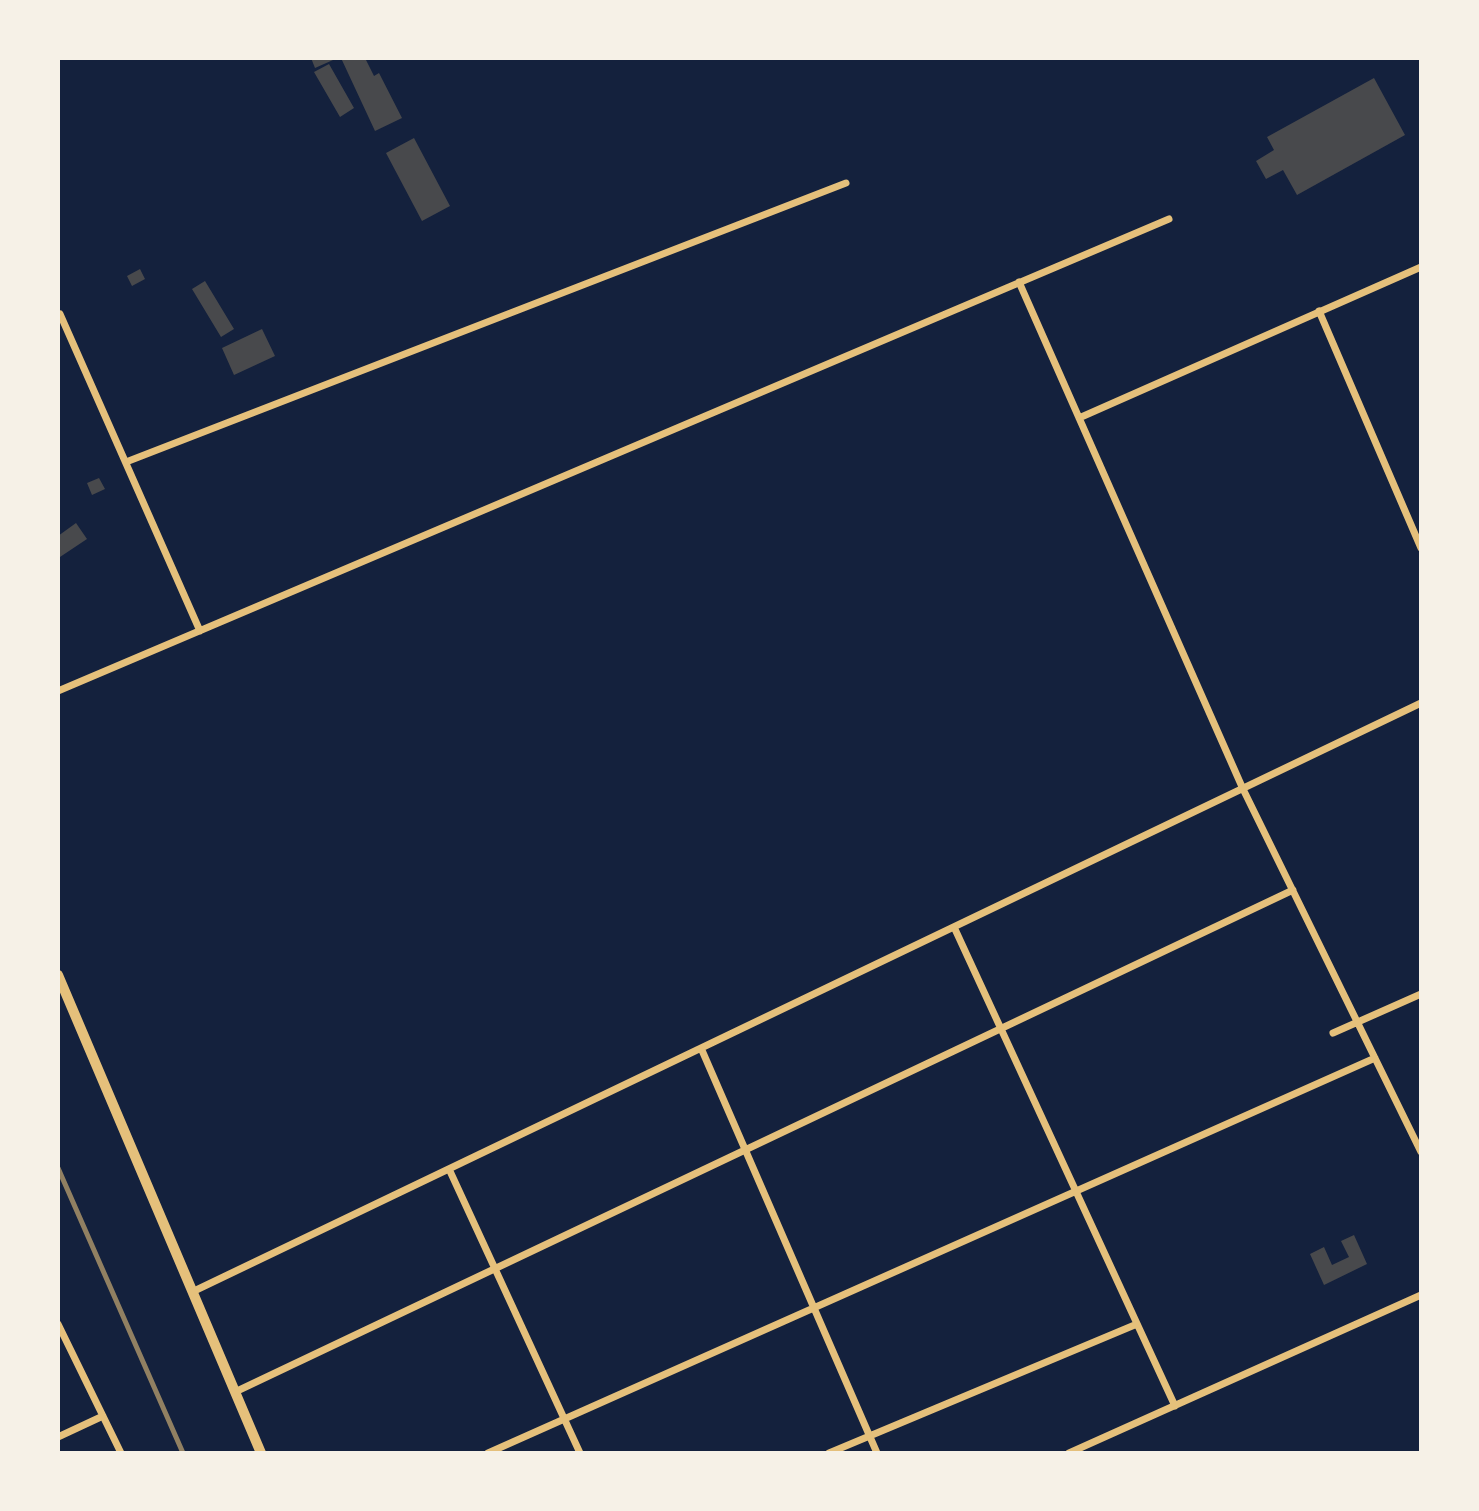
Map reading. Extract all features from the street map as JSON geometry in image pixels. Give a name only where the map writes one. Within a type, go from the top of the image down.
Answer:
[{"type":"street","points":[[126,462],[846,183]]},
{"type":"street","points":[[58,691],[1169,219]]},
{"type":"street","points":[[1079,418],[1421,267]]},
{"type":"street","points":[[1019,282],[1243,789],[1421,1152]]},
{"type":"street","points":[[1319,312],[1421,548]]},
{"type":"street","points":[[60,314],[200,631]]},
{"type":"street","points":[[192,1292],[1421,703]]},
{"type":"street","points":[[235,1392],[1293,890]]},
{"type":"street","points":[[954,927],[1175,1406]]},
{"type":"street","points":[[58,975],[261,1453]]},
{"type":"street","points":[[1333,1032],[1421,994]]},
{"type":"street","points":[[701,1048],[877,1453]]},
{"type":"street","points":[[488,1453],[1375,1058]]},
{"type":"street","points":[[449,1169],[580,1453]]},
{"type":"street","points":[[1069,1453],[1421,1295]]},
{"type":"street","points":[[58,1324],[121,1453]]},
{"type":"street","points":[[829,1453],[1137,1324]]},
{"type":"street","points":[[58,1437],[103,1416]]},
{"type":"building","points":[[311,58],[332,58],[333,60],[315,68]]},
{"type":"building","points":[[341,58],[365,58],[374,76],[379,73],[402,118],[375,131]]},
{"type":"building","points":[[329,64],[354,108],[340,117],[314,72]]},
{"type":"building","points":[[1374,78],[1405,135],[1297,195],[1283,170],[1266,179],[1256,161],[1274,150],[1267,137]]},
{"type":"building","points":[[414,138],[450,206],[422,221],[386,153]]},
{"type":"building","points":[[140,269],[145,279],[132,286],[127,276]]},
{"type":"building","points":[[205,281],[234,329],[221,337],[192,289]]},
{"type":"building","points":[[262,329],[275,356],[234,375],[222,348]]},
{"type":"building","points":[[99,478],[105,489],[92,495],[87,483]]},
{"type":"building","points":[[76,523],[87,539],[60,557],[58,536]]},
{"type":"building","points":[[1354,1235],[1367,1264],[1324,1285],[1310,1254],[1324,1247],[1332,1265],[1349,1257],[1341,1241]]},
{"type":"railway","points":[[58,1168],[183,1453]]}]
